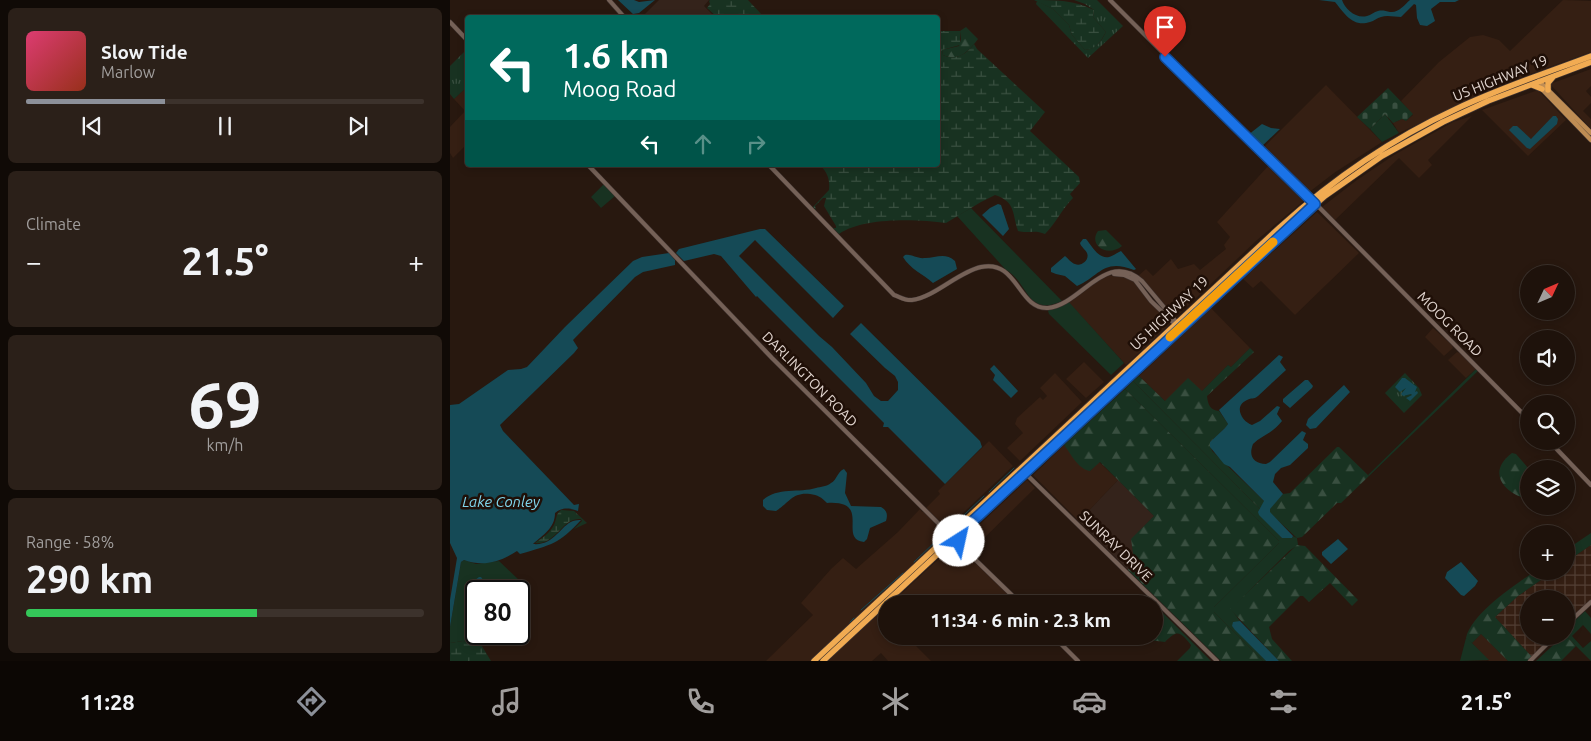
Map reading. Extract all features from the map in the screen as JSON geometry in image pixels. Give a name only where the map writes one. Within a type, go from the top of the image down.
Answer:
[{"type":"highway","name":"US HIGHWAY 19","points":[[814,661],[863,619],[952,537],[1113,382],[1177,326],[1208,302],[1238,275],[1238,270],[1251,258],[1358,165],[1411,136],[1474,107],[1530,85],[1537,80],[1591,56]]},
{"type":"highway","name":"US HIGHWAY 19","points":[[1023,470],[1086,416],[1231,273],[1260,250],[1271,236],[1313,203],[1436,119],[1472,101],[1554,76],[1591,62]]},
{"type":"highway","points":[[1530,85],[1545,89],[1554,76]]},
{"type":"highway","points":[[1208,302],[1213,294],[1230,278],[1231,273]]},
{"type":"highway","points":[[1086,416],[1091,408],[1111,388],[1113,382]]},
{"type":"highway","points":[[943,529],[959,530],[961,546]]},
{"type":"highway","name":"US HIGHWAY 19","points":[[890,594],[911,575],[914,568],[952,537]]},
{"type":"highway","name":"US HIGHWAY 19","points":[[823,661],[843,643],[863,619]]},
{"type":"main road","points":[[1537,80],[1591,140]]},
{"type":"main road","points":[[1545,89],[1591,133]]},
{"type":"main road","points":[[1572,121],[1591,133]]},
{"type":"street","points":[[609,0],[622,15]]},
{"type":"street","name":"MOOG ROAD","points":[[1110,0],[1520,411]]},
{"type":"street","points":[[450,22],[465,38]]},
{"type":"street","name":"DARLINGTON ROAD","points":[[590,167],[762,347],[943,529],[1012,595]]},
{"type":"street","points":[[771,167],[894,295],[912,300],[973,270],[991,266],[1000,268],[1009,274],[1032,302],[1047,308],[1058,306],[1104,275],[1118,271],[1137,277],[1177,326]]},
{"type":"street","points":[[1104,275],[1117,274],[1129,276],[1139,284],[1152,301],[1177,326]]},
{"type":"street","points":[[1152,301],[1162,306]]},
{"type":"street","points":[[1558,450],[1591,485]]},
{"type":"street","name":"SUNRAY DRIVE","points":[[1023,470],[1217,661]]},
{"type":"street","points":[[1575,617],[1591,602]]},
{"type":"street","points":[[1062,645],[1078,661]]},
{"type":"street","points":[[1530,661],[1546,645]]},
{"type":"shaded area","points":[[659,0],[709,0],[704,6],[713,15],[644,15]]},
{"type":"shaded area","points":[[1563,0],[1591,1],[1591,52],[1511,81],[1399,133],[1393,123],[1402,119],[1406,121],[1413,115],[1401,101],[1439,62],[1470,37],[1483,35],[1499,40],[1510,51]]},
{"type":"shaded area","points":[[1591,69],[1591,86],[1586,91],[1591,97],[1591,103],[1583,111],[1591,119],[1591,129],[1550,84]]},
{"type":"shaded area","points":[[1326,85],[1382,142],[1334,173],[1308,193],[1263,148]]},
{"type":"shaded area","points":[[465,89],[465,111],[454,99]]},
{"type":"shaded area","points":[[1538,90],[1566,120],[1528,156],[1482,110]]},
{"type":"shaded area","points":[[465,111],[465,146],[453,158],[450,153],[450,127]]},
{"type":"shaded area","points":[[1472,116],[1428,160],[1432,165],[1419,178],[1399,158],[1334,221],[1322,207],[1394,155],[1453,122]]},
{"type":"shaded area","points":[[1264,156],[1306,199],[1257,240],[1175,318],[1138,276],[1146,269],[1153,276],[1171,259],[1178,269],[1194,264],[1200,270],[1226,249],[1224,245],[1230,237],[1217,222],[1269,165]]},
{"type":"shaded area","points":[[1317,212],[1359,253],[1295,315],[1261,281],[1253,288],[1243,279]]},
{"type":"shaded area","points":[[1117,275],[1134,281],[1151,303],[1171,323],[1126,365],[1067,301],[1105,276]]},
{"type":"shaded area","points":[[1211,308],[1250,348],[1231,367],[1228,365],[1202,391],[1165,401],[1139,376]]},
{"type":"shaded area","points":[[1433,328],[1452,345],[1453,348],[1444,356],[1425,337]]},
{"type":"shaded area","points":[[1457,352],[1476,369],[1466,378],[1448,360]]},
{"type":"shaded area","points":[[1084,362],[1104,382],[1086,398],[1066,379]]},
{"type":"shaded area","points":[[1055,373],[1082,402],[1020,461],[1007,448],[1023,433],[1015,424],[1017,418],[1040,397],[1043,400],[1047,396],[1040,388]]},
{"type":"shaded area","points":[[989,441],[1013,466],[947,528],[926,508],[940,494],[938,491]]},
{"type":"shaded area","points":[[1064,445],[1090,471],[1099,462],[1118,480],[1079,521],[1033,475]]},
{"type":"shaded area","points":[[1027,480],[1035,488],[970,552],[962,541]]},
{"type":"shaded area","points":[[1118,480],[1154,516],[1132,539],[1134,560],[1128,570],[1079,521]]},
{"type":"shaded area","points":[[920,509],[947,535],[882,595],[878,595],[878,599],[811,661],[766,661],[813,615],[801,603],[831,569],[843,558],[856,569],[898,532]]},
{"type":"shaded area","points":[[956,543],[1010,595],[900,595]]},
{"type":"shaded area","points":[[1591,545],[1591,600],[1575,615],[1575,590],[1527,590],[1541,580],[1575,580],[1575,556]]},
{"type":"shaded area","points":[[1520,595],[1520,644],[1495,617]]},
{"type":"shaded area","points":[[878,614],[878,645],[915,645],[931,661],[888,661],[881,653],[872,661],[827,661]]},
{"type":"shaded area","points":[[1481,634],[1508,661],[1489,661],[1472,643]]},
{"type":"shaded area","points":[[1521,645],[1544,645],[1532,657]]},
{"type":"green space","points":[[748,0],[762,15],[715,15],[707,8],[710,4],[709,1]]},
{"type":"green space","points":[[1034,0],[1065,1],[1094,10],[1093,17],[1106,32],[1095,47],[1085,50],[1072,35],[1069,25],[1053,9]]},
{"type":"green space","points":[[1074,0],[1097,0],[1123,26],[1088,58],[1036,4],[1037,1],[1053,9],[1069,25],[1072,35],[1085,50],[1092,48],[1098,44],[1106,32],[1093,17],[1094,10]]},
{"type":"green space","points":[[966,27],[978,39],[975,43],[959,56],[949,57],[943,55],[942,50],[959,46],[961,39],[960,31]]},
{"type":"green space","points":[[940,31],[960,31],[960,45],[942,50],[943,55],[947,57],[960,56],[974,44],[977,49],[1045,112],[1030,131],[1079,177],[1080,183],[1070,194],[1073,198],[1045,234],[1018,231],[1010,205],[1007,201],[995,195],[946,223],[906,220],[876,222],[849,228],[839,234],[833,228],[836,228],[836,226],[824,206],[826,198],[823,198],[815,206],[816,210],[813,207],[829,190],[828,177],[822,167],[940,167]]},
{"type":"green space","points":[[465,51],[465,89],[454,99],[450,94],[450,66]]},
{"type":"green space","points":[[1388,88],[1413,114],[1406,121],[1402,119],[1393,123],[1385,114],[1370,129],[1357,117]]},
{"type":"green space","points":[[1385,114],[1399,133],[1382,142],[1370,129]]},
{"type":"green space","points":[[604,184],[615,196],[601,208],[591,197]]},
{"type":"green space","points":[[971,208],[1062,301],[1050,305],[1041,305],[1034,302],[1013,275],[1006,270],[957,216]]},
{"type":"green space","points":[[1106,230],[1122,246],[1111,251],[1097,245],[1095,241],[1098,231]]},
{"type":"green space","points":[[1068,301],[1124,363],[1111,375],[1049,314],[1048,311],[1050,309]]},
{"type":"green space","points":[[1250,348],[1254,352],[1207,396],[1210,407],[1213,410],[1219,411],[1228,424],[1210,442],[1212,451],[1264,501],[1260,509],[1133,381],[1139,376],[1165,401],[1188,378],[1202,391],[1228,365],[1231,367]]},
{"type":"green space","points":[[1476,369],[1478,371],[1368,475]]},
{"type":"green space","points":[[1405,373],[1419,388],[1422,395],[1404,413],[1385,393]]},
{"type":"green space","points":[[1133,381],[1260,509],[1260,515],[1282,538],[1292,538],[1293,536],[1297,538],[1298,545],[1289,551],[1231,609],[1240,621],[1232,626],[1266,661],[1263,661],[1214,612],[1214,607],[1279,541],[1125,389]]},
{"type":"green space","points":[[1125,389],[1279,541],[1214,607],[1214,612],[1263,661],[1221,661],[1163,604],[1163,595],[1154,595],[1128,570],[1134,560],[1131,539],[1154,516],[1100,462],[1090,471],[1086,470],[1075,461],[1064,445]]},
{"type":"green space","points":[[1337,447],[1369,476],[1341,503],[1337,503],[1302,537],[1297,538],[1270,513],[1269,509],[1283,494],[1290,493]]},
{"type":"green space","points":[[1512,453],[1516,454],[1521,460],[1520,496],[1507,489],[1500,478],[1499,472],[1505,459]]},
{"type":"green space","points":[[561,510],[574,511],[587,523],[574,529],[582,521],[581,519],[573,520],[552,538],[541,543],[535,543],[546,535],[554,525]]},
{"type":"green space","points":[[1591,533],[1591,545],[1575,556],[1575,544]]},
{"type":"green space","points":[[1297,545],[1305,546],[1358,600],[1352,606],[1330,583],[1309,602],[1303,596],[1300,596],[1269,627],[1272,639],[1292,661],[1279,661],[1230,609]]},
{"type":"green space","points":[[464,560],[476,564],[499,561],[519,580],[465,580],[465,641],[450,643],[450,627],[461,562]]},
{"type":"green space","points":[[1523,580],[1541,580],[1527,590],[1520,590],[1520,595],[1495,617],[1532,657],[1528,661],[1508,661],[1481,634],[1472,643],[1466,638],[1476,619]]},
{"type":"green space","points":[[1585,611],[1591,618],[1591,634],[1583,625],[1575,633],[1575,620]]},
{"type":"green space","points":[[1163,613],[1211,661],[1177,661],[1191,645],[1179,634],[1173,635],[1163,642]]},
{"type":"green space","points":[[1466,638],[1468,639],[1489,660],[1460,661]]},
{"type":"green space","points":[[1575,639],[1583,648],[1591,641],[1591,661],[1575,645]]},
{"type":"green space","points":[[463,641],[465,641],[465,645],[481,645],[491,661],[450,661],[450,643]]},
{"type":"green space","points":[[1553,645],[1576,646],[1561,661],[1536,661]]},
{"type":"water","points":[[618,0],[634,0],[639,2],[655,0],[639,13],[633,14]]},
{"type":"water","points":[[1319,0],[1342,0],[1346,7],[1355,15],[1363,17],[1379,11],[1396,11],[1410,0],[1459,0],[1455,2],[1440,2],[1431,9],[1435,21],[1427,26],[1420,25],[1417,18],[1416,5],[1414,4],[1401,17],[1383,16],[1371,22],[1359,23],[1342,11],[1335,2]]},
{"type":"water","points":[[1553,116],[1556,116],[1558,119],[1557,124],[1530,149],[1509,130],[1513,126],[1517,126],[1531,139]]},
{"type":"water","points":[[1262,124],[1280,129],[1260,148],[1248,135]]},
{"type":"water","points":[[998,204],[1001,205],[1009,229],[1003,236],[982,215]]},
{"type":"water","points":[[765,229],[844,306],[833,318],[755,240],[739,256],[832,347],[866,383],[874,396],[881,401],[888,401],[898,390],[898,382],[895,376],[850,334],[861,323],[980,441],[982,447],[945,484],[888,427],[883,427],[884,423],[756,297],[721,256],[714,254],[684,261],[676,253],[679,249]]},
{"type":"water","points":[[1083,239],[1086,239],[1096,251],[1105,257],[1121,251],[1136,269],[1108,267],[1077,286],[1065,276],[1051,272],[1051,268],[1065,256],[1077,265],[1084,262],[1088,256],[1080,243]]},
{"type":"water","name":"Lake Conley","points":[[669,253],[675,260],[675,265],[643,272],[635,277],[573,340],[578,348],[574,353],[500,425],[503,431],[574,505],[579,504],[578,511],[566,509],[555,513],[551,527],[533,544],[546,542],[568,524],[581,520],[567,534],[547,546],[520,554],[517,551],[498,561],[478,563],[464,560],[461,562],[450,627],[450,600],[457,558],[450,543],[450,405],[459,404],[508,370],[527,367],[633,261],[642,257]]},
{"type":"water","points":[[905,255],[922,258],[948,257],[955,261],[957,269],[933,283],[909,265],[903,257]]},
{"type":"water","points":[[1279,355],[1283,357],[1280,362],[1286,370],[1258,396],[1243,403],[1240,406],[1240,410],[1245,421],[1252,425],[1260,421],[1277,406],[1280,407],[1277,414],[1282,421],[1275,429],[1253,444],[1251,452],[1255,461],[1266,464],[1270,462],[1302,431],[1306,433],[1303,440],[1308,444],[1308,448],[1290,465],[1281,468],[1275,474],[1273,482],[1283,494],[1270,509],[1270,512],[1293,536],[1292,538],[1282,538],[1259,515],[1258,512],[1264,501],[1230,467],[1224,464],[1210,447],[1210,442],[1228,424],[1219,410]]},
{"type":"water","points":[[994,365],[1018,391],[1011,398],[993,380],[995,375],[990,369]]},
{"type":"water","points":[[1402,378],[1405,378],[1417,387],[1415,392],[1417,391],[1418,393],[1410,401],[1406,398],[1411,394],[1403,396],[1401,394],[1406,388],[1400,392],[1395,387]]},
{"type":"water","points":[[1305,380],[1308,380],[1313,386],[1312,388],[1290,408],[1283,402],[1283,399]]},
{"type":"water","points":[[1344,385],[1350,392],[1316,428],[1310,429],[1306,425],[1308,419]]},
{"type":"water","points":[[844,469],[847,473],[845,493],[851,506],[881,507],[887,513],[886,521],[870,528],[867,539],[864,542],[857,539],[853,534],[852,513],[848,507],[841,504],[827,503],[817,496],[804,494],[795,496],[776,511],[767,510],[763,506],[763,500],[775,493],[828,485]]},
{"type":"water","points":[[1338,539],[1348,549],[1331,564],[1322,555],[1322,552]]},
{"type":"water","points":[[1461,562],[1478,581],[1464,596],[1445,578],[1447,572]]},
{"type":"water","points":[[1240,621],[1279,661],[1266,661],[1235,630],[1232,626],[1233,622]]},
{"type":"waterway","points":[[1033,472],[1058,449]]},
{"type":"waterway","points":[[989,492],[1014,468]]},
{"type":"waterway","points":[[1018,486],[1025,479]]},
{"type":"waterway","points":[[1007,496],[1011,492]]},
{"type":"waterway","points":[[963,516],[984,496]]},
{"type":"waterway","points":[[949,528],[958,520]]},
{"type":"waterway","points":[[914,562],[936,541]]},
{"type":"waterway","points":[[861,610],[903,573]]},
{"type":"waterway","points":[[850,622],[854,618]]},
{"type":"slow traffic","points":[[1170,337],[1273,242]]},
{"type":"route","points":[[959,541],[961,532],[1315,204],[1165,57]]}]
